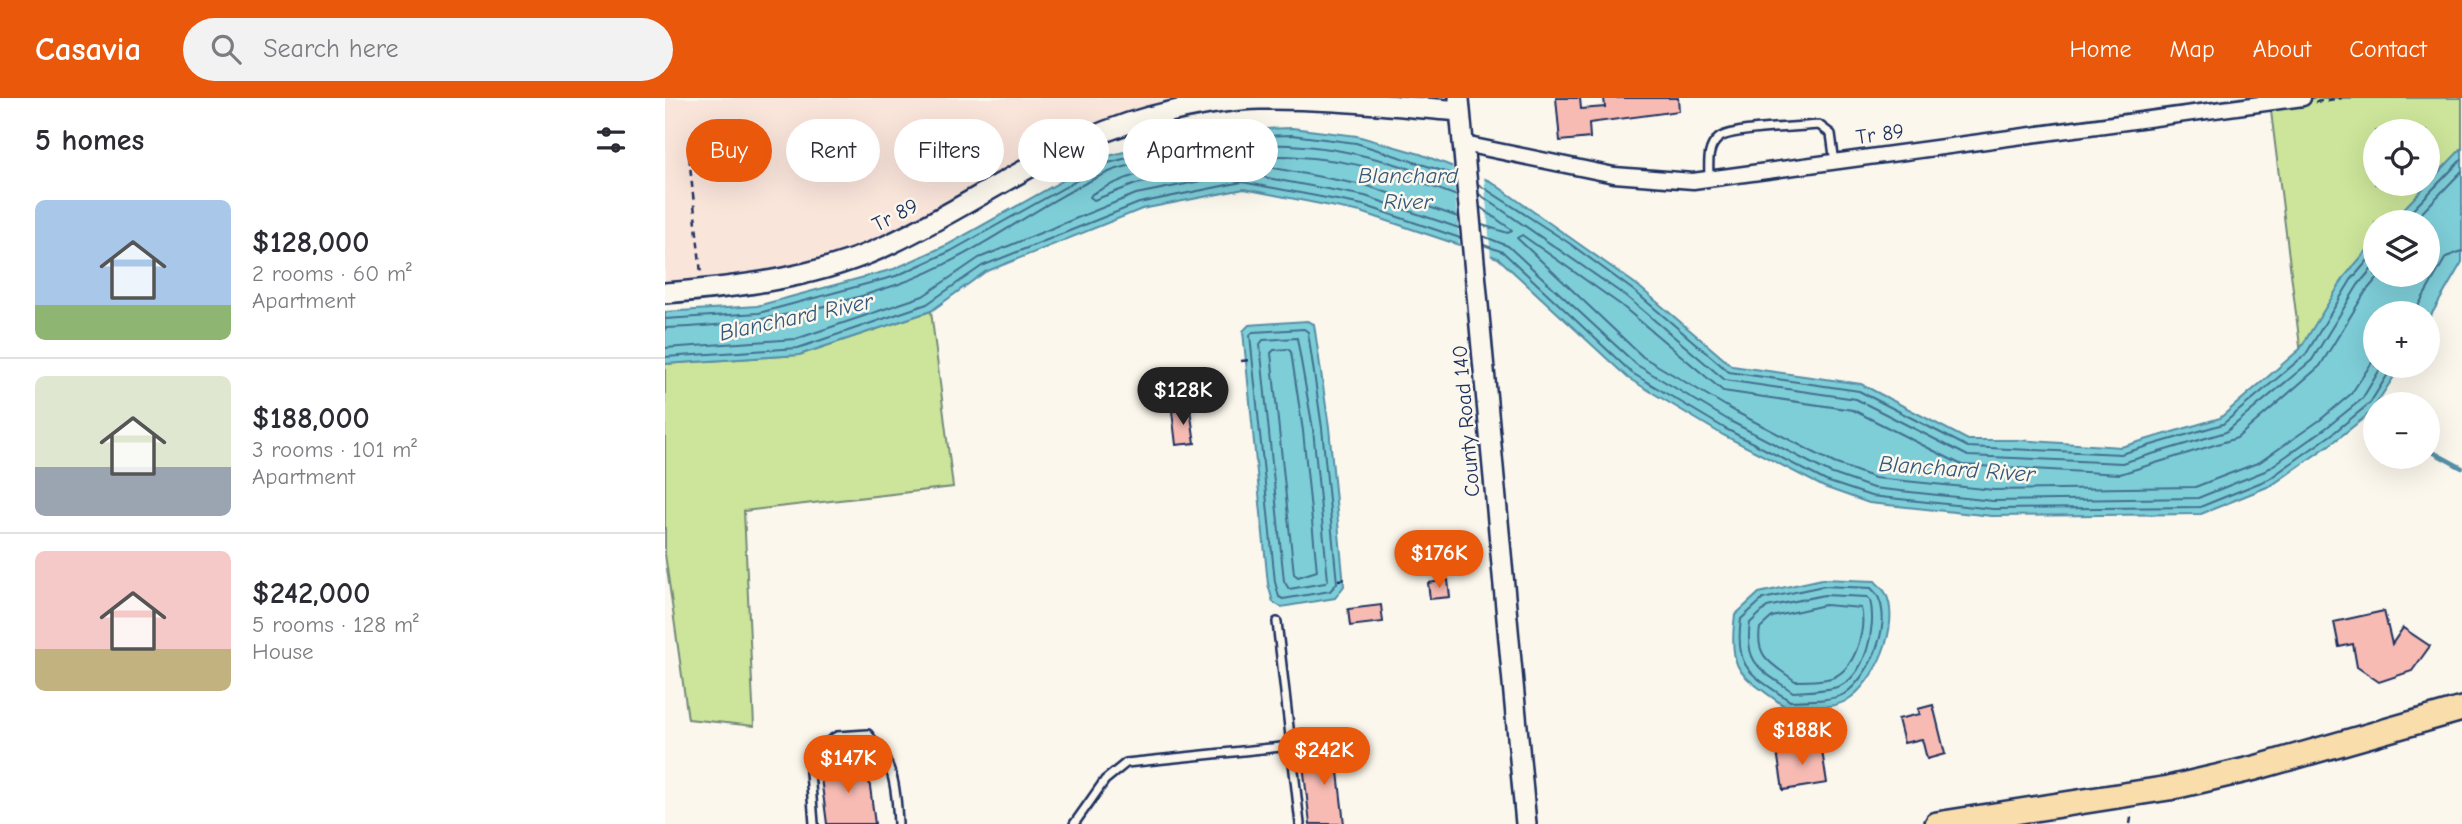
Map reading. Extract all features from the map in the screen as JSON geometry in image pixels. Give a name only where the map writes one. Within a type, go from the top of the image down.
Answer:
[{"type":"main road","points":[[1937,824],[2169,788],[2255,768],[2462,709]]},
{"type":"street","name":"Tr 89","points":[[1465,152],[1663,181],[1709,179],[1835,164],[2303,98]]},
{"type":"street","name":"Tr 89","points":[[665,293],[703,290],[817,270],[861,256],[917,230],[1011,176],[1100,134],[1148,117],[1223,102],[1260,99],[1460,105]]},
{"type":"street","name":"County Road 140","points":[[1460,105],[1526,824]]},
{"type":"lane","points":[[1709,179],[1709,155],[1713,146],[1720,137],[1735,132],[1819,125],[1831,134],[1835,164]]},
{"type":"lane","points":[[1277,622],[1300,824]]},
{"type":"lane","points":[[814,824],[810,772],[816,749],[837,736],[868,733],[887,757],[896,791],[898,824]]},
{"type":"lane","points":[[1074,824],[1105,780],[1126,763],[1291,746]]},
{"type":"path","points":[[692,182],[703,290]]},
{"type":"path","points":[[1241,361],[1251,360]]},
{"type":"path","points":[[1338,580],[1348,579]]},
{"type":"shaded area","points":[[665,98],[1459,98],[1460,111],[1329,102],[1123,119],[1123,129],[1109,136],[1109,119],[1018,119],[1018,180],[861,256],[665,292]]},
{"type":"green space","points":[[2303,98],[2462,98],[2462,201],[2440,214],[2440,210],[2363,210],[2363,287],[2369,287],[2307,403],[2270,103]]},
{"type":"green space","points":[[931,311],[953,487],[744,511],[754,726],[688,719],[665,554],[665,364],[799,355]]},
{"type":"green space","points":[[1444,539],[1447,565],[1420,567],[1418,542]]},
{"type":"water","name":"Blanchard River","points":[[1278,128],[1357,136],[1420,154],[1490,181],[1637,285],[1732,366],[1861,384],[1968,440],[2018,440],[2121,447],[2220,418],[2300,349],[2345,276],[2363,255],[2363,287],[2440,287],[2440,210],[2403,210],[2416,196],[2440,196],[2440,171],[2462,148],[2462,262],[2439,301],[2363,301],[2363,378],[2393,378],[2384,392],[2363,392],[2363,419],[2272,485],[2201,514],[1992,516],[1869,503],[1824,487],[1723,435],[1628,378],[1498,258],[1361,212],[1244,189],[1142,209],[985,272],[931,311],[799,355],[665,364],[665,312],[757,306],[894,269],[947,245],[1060,182],[1109,182],[1109,156],[1123,152],[1123,182],[1278,182]]},
{"type":"water","points":[[1307,321],[1314,324],[1329,427],[1344,586],[1335,598],[1281,607],[1273,602],[1268,584],[1243,331],[1249,325]]},
{"type":"water","points":[[1822,579],[1875,581],[1885,592],[1890,607],[1888,637],[1867,681],[1847,700],[1827,706],[1788,709],[1749,680],[1736,663],[1733,635],[1735,615],[1759,593]]},
{"type":"pier","points":[[1452,163],[1484,175],[1491,259],[1460,249]]},
{"type":"building","points":[[1556,98],[1580,98],[1581,109],[1605,107],[1604,98],[1678,98],[1679,111],[1589,123],[1590,138],[1560,141]]},
{"type":"building","points":[[1190,409],[1195,443],[1176,445],[1172,411]]},
{"type":"building","points":[[1448,580],[1450,597],[1430,599],[1428,583]]},
{"type":"building","points":[[1381,605],[1383,622],[1350,626],[1348,609]]},
{"type":"building","points":[[2384,611],[2392,644],[2403,628],[2430,646],[2412,671],[2379,682],[2357,667],[2353,644],[2339,647],[2334,622]]},
{"type":"building","points":[[1933,705],[1945,754],[1927,759],[1922,739],[1904,743],[1898,719],[1920,714],[1918,709]]},
{"type":"building","points":[[1334,737],[1344,824],[1310,824],[1303,764],[1322,762],[1320,739]]},
{"type":"building","points":[[1821,744],[1827,783],[1783,790],[1777,751]]},
{"type":"building","points":[[867,764],[875,824],[827,824],[820,770]]},
{"type":"waterway","points":[[2440,456],[2462,468]]}]
